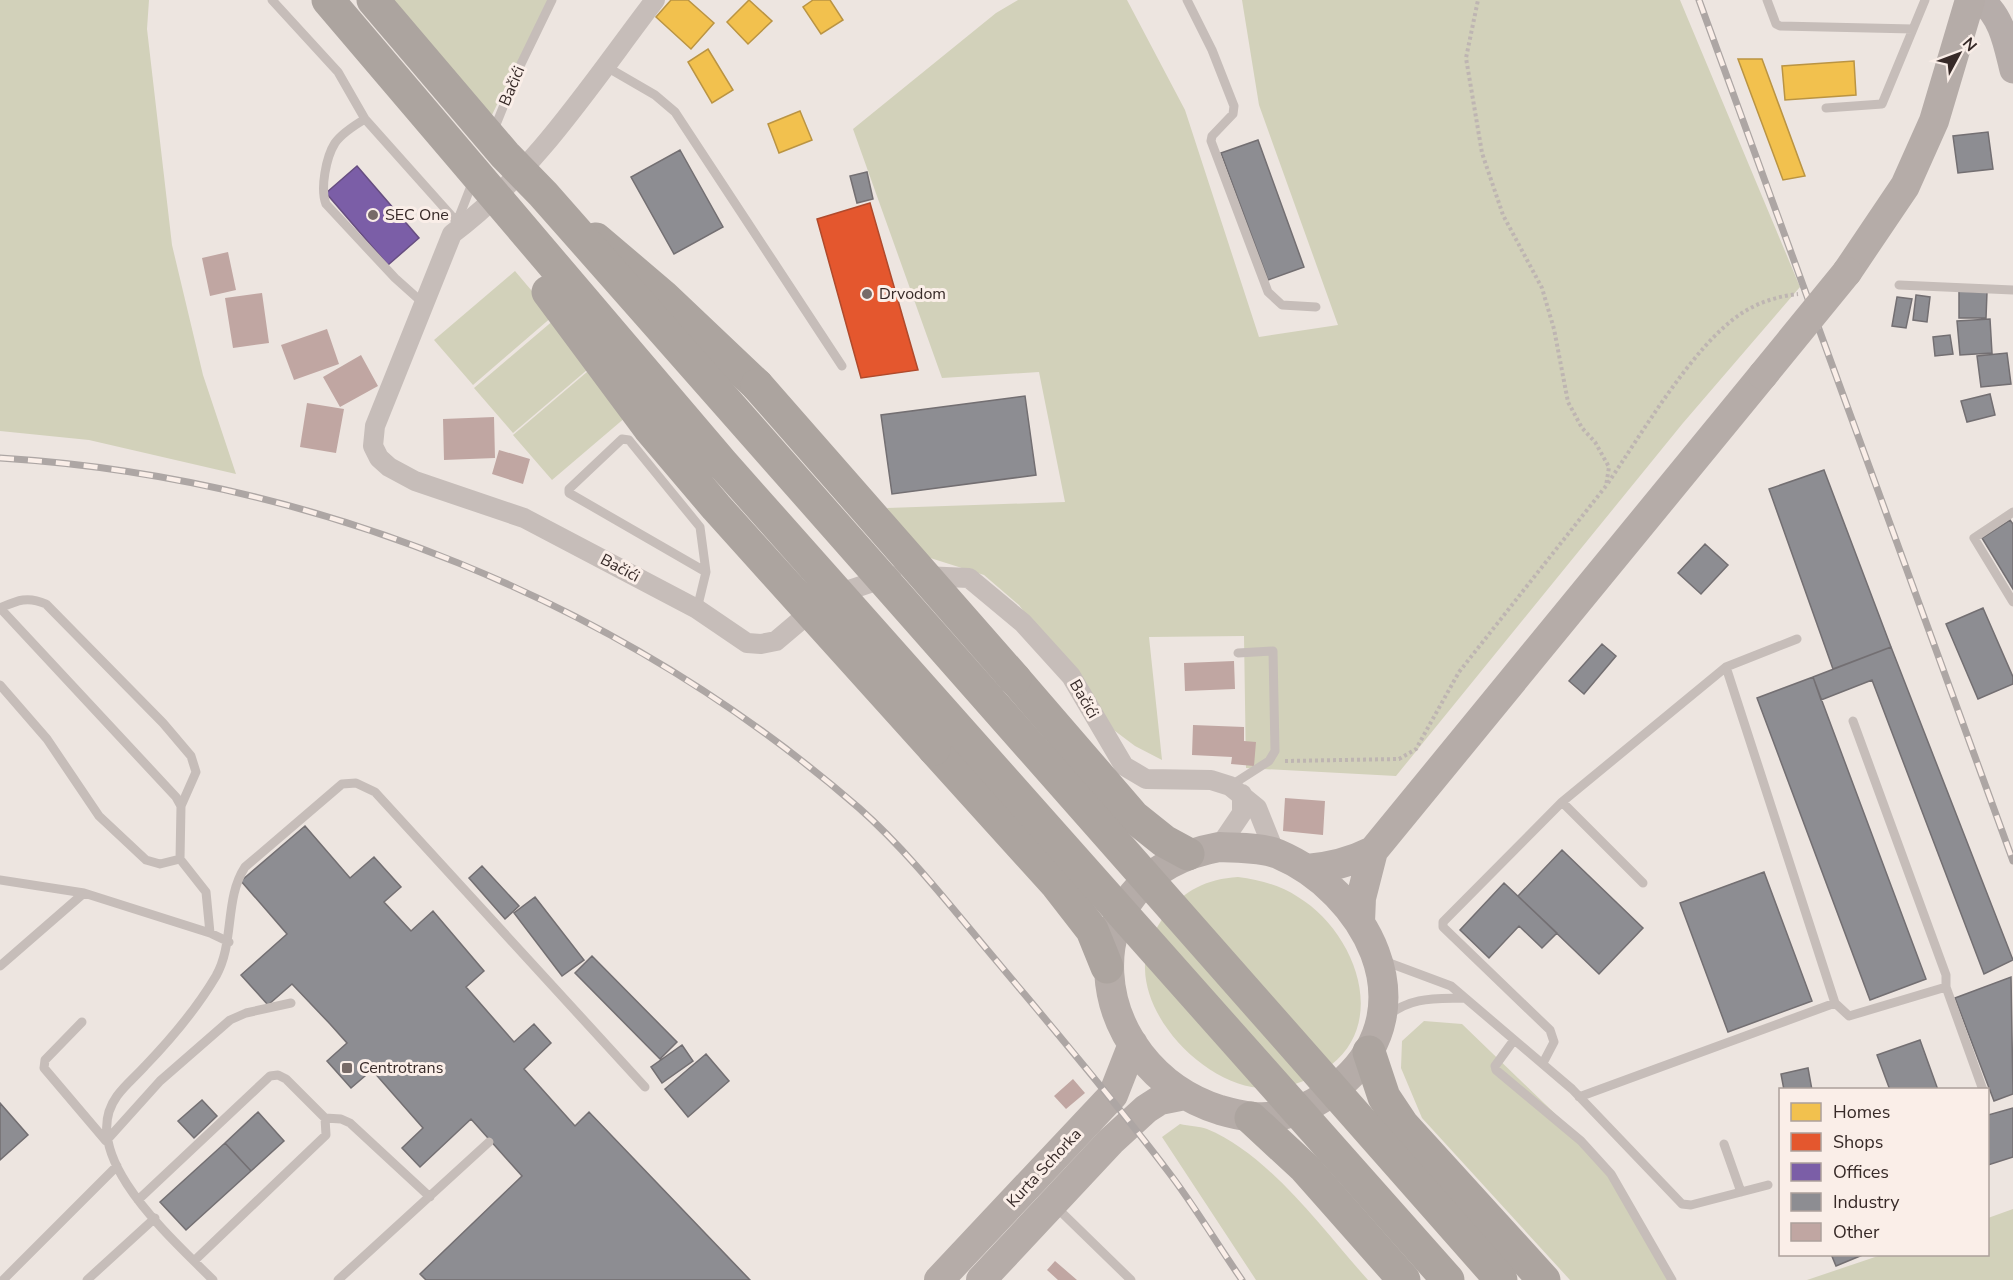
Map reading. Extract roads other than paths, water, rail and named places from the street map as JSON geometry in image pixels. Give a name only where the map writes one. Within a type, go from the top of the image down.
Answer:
[{"type":"highway","points":[[310,0],[503,232],[649,428],[716,507],[1057,885],[1092,930],[1107,968]]},
{"type":"highway","points":[[328,0],[722,463],[1448,1280]]},
{"type":"highway","points":[[373,0],[505,155],[953,656],[1501,1280]]},
{"type":"highway","points":[[543,195],[663,296],[757,385],[837,473],[1134,817],[1164,841],[1188,854]]},
{"type":"highway","points":[[1374,1038],[1384,1097],[1402,1124],[1544,1280]]},
{"type":"highway","points":[[1251,1118],[1298,1160],[1404,1280]]},
{"type":"main road","points":[[1360,922],[1360,898],[1373,851],[1847,272],[1910,175],[1934,121],[1970,0]]},
{"type":"main road","points":[[1980,0],[1991,7],[2001,29],[2013,70]]},
{"type":"main road","points":[[1219,847],[1275,853],[1307,869],[1339,897],[1360,922],[1379,959],[1383,994],[1374,1038],[1352,1074],[1334,1090],[1309,1106],[1282,1115],[1251,1118],[1208,1106],[1185,1095],[1156,1071],[1133,1044],[1120,1022],[1111,994],[1107,968],[1111,938],[1122,910],[1139,886],[1162,866],[1188,854],[1219,847]]},
{"type":"main road","points":[[1307,869],[1330,867],[1353,861],[1373,851]]},
{"type":"main road","name":"Kurta Schorka","points":[[939,1280],[1113,1095],[1133,1044]]},
{"type":"main road","name":"Kurta Schorka","points":[[981,1280],[1111,1141],[1146,1109],[1160,1100],[1185,1095]]},
{"type":"street","points":[[454,228],[479,214],[550,140],[655,0]]},
{"type":"street","name":"Bačići","points":[[454,228],[375,426],[373,446],[379,458],[415,481],[524,518],[698,609],[747,643],[761,644],[776,641],[828,597],[898,574],[969,578],[1023,622],[1071,676],[1124,766],[1146,778],[1211,780],[1236,790]]},
{"type":"street","points":[[1219,847],[1242,813],[1236,790]]},
{"type":"street","points":[[1236,790],[1257,807],[1275,853]]},
{"type":"lane","points":[[273,0],[338,72],[365,119],[454,228]]},
{"type":"lane","name":"Bačići","points":[[488,145],[519,68],[552,0]]},
{"type":"lane","points":[[1187,0],[1212,50],[1234,106],[1233,114],[1212,136],[1211,141],[1268,292],[1282,305],[1316,307]]},
{"type":"lane","points":[[1767,0],[1776,24],[1780,26],[1913,29]]},
{"type":"lane","points":[[1826,108],[1882,104],[1925,0]]},
{"type":"lane","points":[[605,66],[655,95],[675,112],[842,366]]},
{"type":"lane","points":[[365,119],[336,141],[332,149],[323,197],[326,204],[395,278],[424,304]]},
{"type":"lane","name":"Bačići","points":[[454,228],[479,167]]},
{"type":"lane","points":[[1899,285],[2013,290]]},
{"type":"lane","points":[[698,609],[706,572],[700,527],[629,440],[622,440],[569,489],[569,493],[706,572]]},
{"type":"lane","points":[[2013,512],[1974,538],[2013,602]]},
{"type":"lane","points":[[181,806],[0,608],[18,599],[32,598],[46,604],[163,723],[191,756],[196,772],[181,806],[180,859],[206,892],[210,933]]},
{"type":"lane","points":[[1543,1063],[1554,1042],[1550,1030],[1443,927],[1443,922],[1562,802],[1726,667],[1797,639]]},
{"type":"lane","points":[[1236,790],[1269,761],[1275,751],[1273,651],[1239,653]]},
{"type":"lane","points":[[1726,667],[1835,1003],[1849,1016],[1946,987]]},
{"type":"lane","points":[[0,685],[47,740],[99,816],[146,860],[160,864],[180,859]]},
{"type":"lane","points":[[1853,721],[1946,975],[1946,987],[1983,1088]]},
{"type":"lane","points":[[106,1141],[108,1119],[116,1097],[201,1000],[218,973],[229,942],[239,876],[245,867],[342,784],[356,783],[375,792],[645,1087]]},
{"type":"lane","points":[[1562,802],[1643,883]]},
{"type":"lane","points":[[0,880],[84,893],[210,933],[229,942]]},
{"type":"lane","points":[[0,966],[84,893]]},
{"type":"lane","points":[[1379,959],[1451,986],[1543,1063],[1682,1204],[1691,1205],[1768,1185]]},
{"type":"lane","points":[[1374,1038],[1397,1008],[1416,1000],[1465,998]]},
{"type":"lane","points":[[106,1141],[160,1081],[230,1020],[246,1013],[291,1003]]},
{"type":"lane","points":[[1579,1097],[1835,1003]]},
{"type":"lane","points":[[82,1022],[45,1060],[44,1068],[106,1141],[117,1166],[138,1200],[213,1280]]},
{"type":"lane","points":[[1515,1040],[1495,1066],[1496,1070],[1581,1141],[1611,1174],[1672,1280]]},
{"type":"lane","points":[[138,1200],[270,1076],[278,1075],[286,1079],[325,1119],[326,1135],[194,1261]]},
{"type":"lane","points":[[325,1119],[341,1119],[350,1123],[430,1197]]},
{"type":"lane","points":[[338,1280],[489,1142]]},
{"type":"lane","points":[[1724,1144],[1741,1192]]},
{"type":"lane","points":[[3,1280],[117,1166]]},
{"type":"lane","points":[[1052,1204],[1131,1280]]},
{"type":"lane","points":[[87,1280],[155,1218]]},
{"type":"railway","points":[[1699,0],[2013,861]]},
{"type":"railway","points":[[0,458],[117,470],[233,492],[347,523],[458,563],[566,612],[669,669],[767,735],[859,808],[897,844],[1126,1118],[1177,1183],[1242,1280]]},
{"type":"place","name":"SEC One","points":[[373,215]]},
{"type":"place","name":"Drvodom","points":[[867,294]]},
{"type":"place","name":"Centrotrans","points":[[347,1068]]}]
